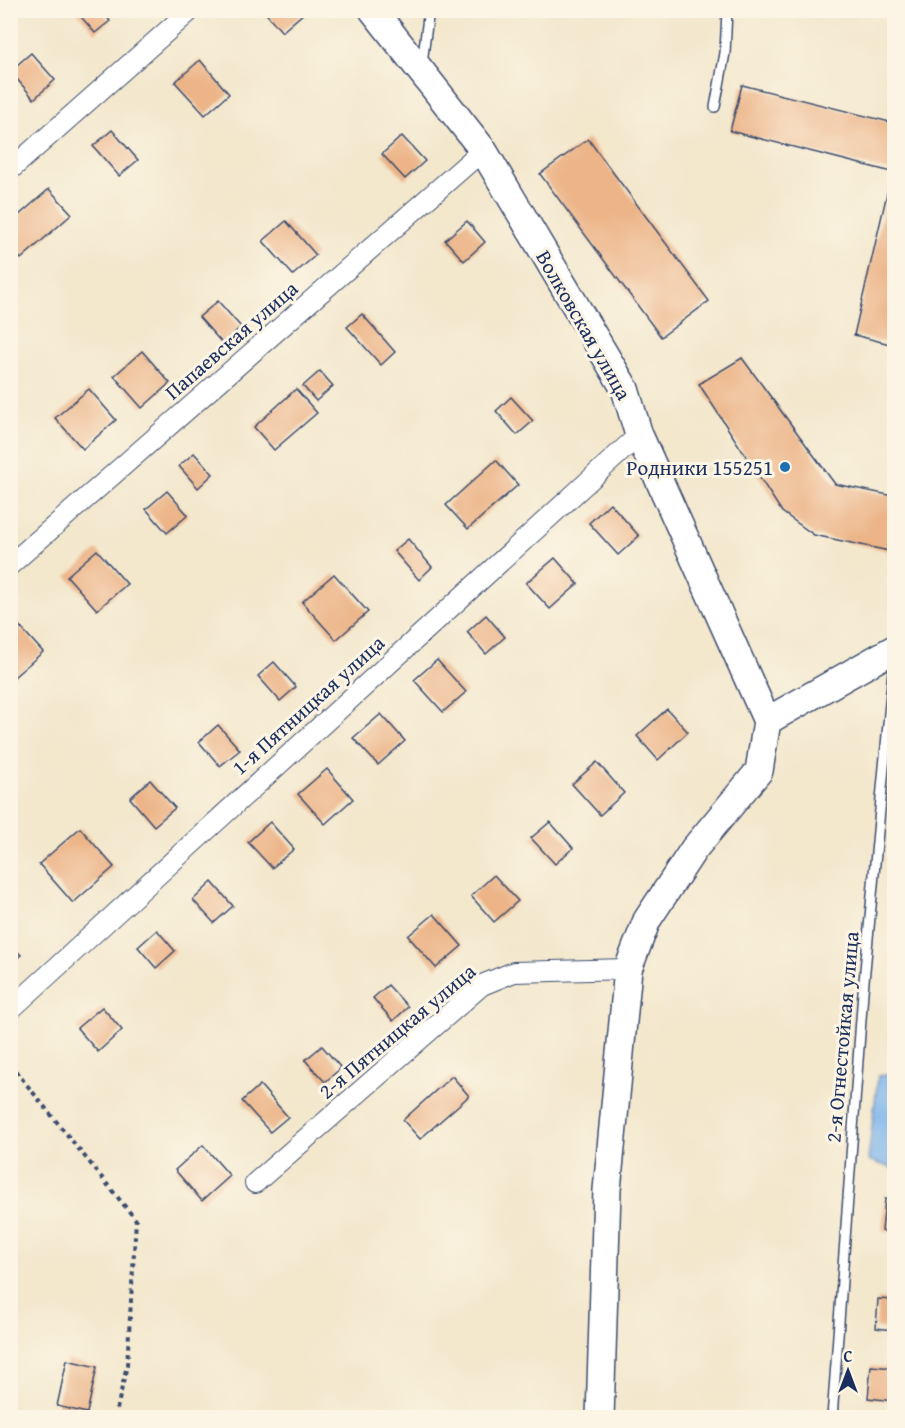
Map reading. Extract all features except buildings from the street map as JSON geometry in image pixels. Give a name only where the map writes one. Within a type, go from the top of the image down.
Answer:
[{"type":"main road","name":"Волковская улица","points":[[373,10],[483,150],[625,389],[639,435],[767,721]]},
{"type":"main road","points":[[600,1418],[607,1190],[628,969],[647,920],[688,858],[759,771],[767,721],[894,649]]},
{"type":"street","points":[[10,170],[191,10]]},
{"type":"street","name":"Папаевская улица","points":[[10,565],[483,150]]},
{"type":"street","name":"1-я Пятницкая улица","points":[[10,1010],[639,435]]},
{"type":"street","name":"2-я Пятницкая улица","points":[[255,1183],[482,985],[514,972],[628,969]]},
{"type":"lane","points":[[421,72],[429,10]]},
{"type":"lane","points":[[715,106],[725,53],[728,10]]},
{"type":"lane","name":"2-я Огнестойкая улица","points":[[832,1418],[863,992],[894,660]]},
{"type":"path","points":[[10,1064],[136,1220],[127,1365],[115,1418]]},
{"type":"water","points":[[894,1074],[894,1169],[868,1160],[878,1076]]},
{"type":"place","name":"Родники 155251","points":[[785,467]]}]
